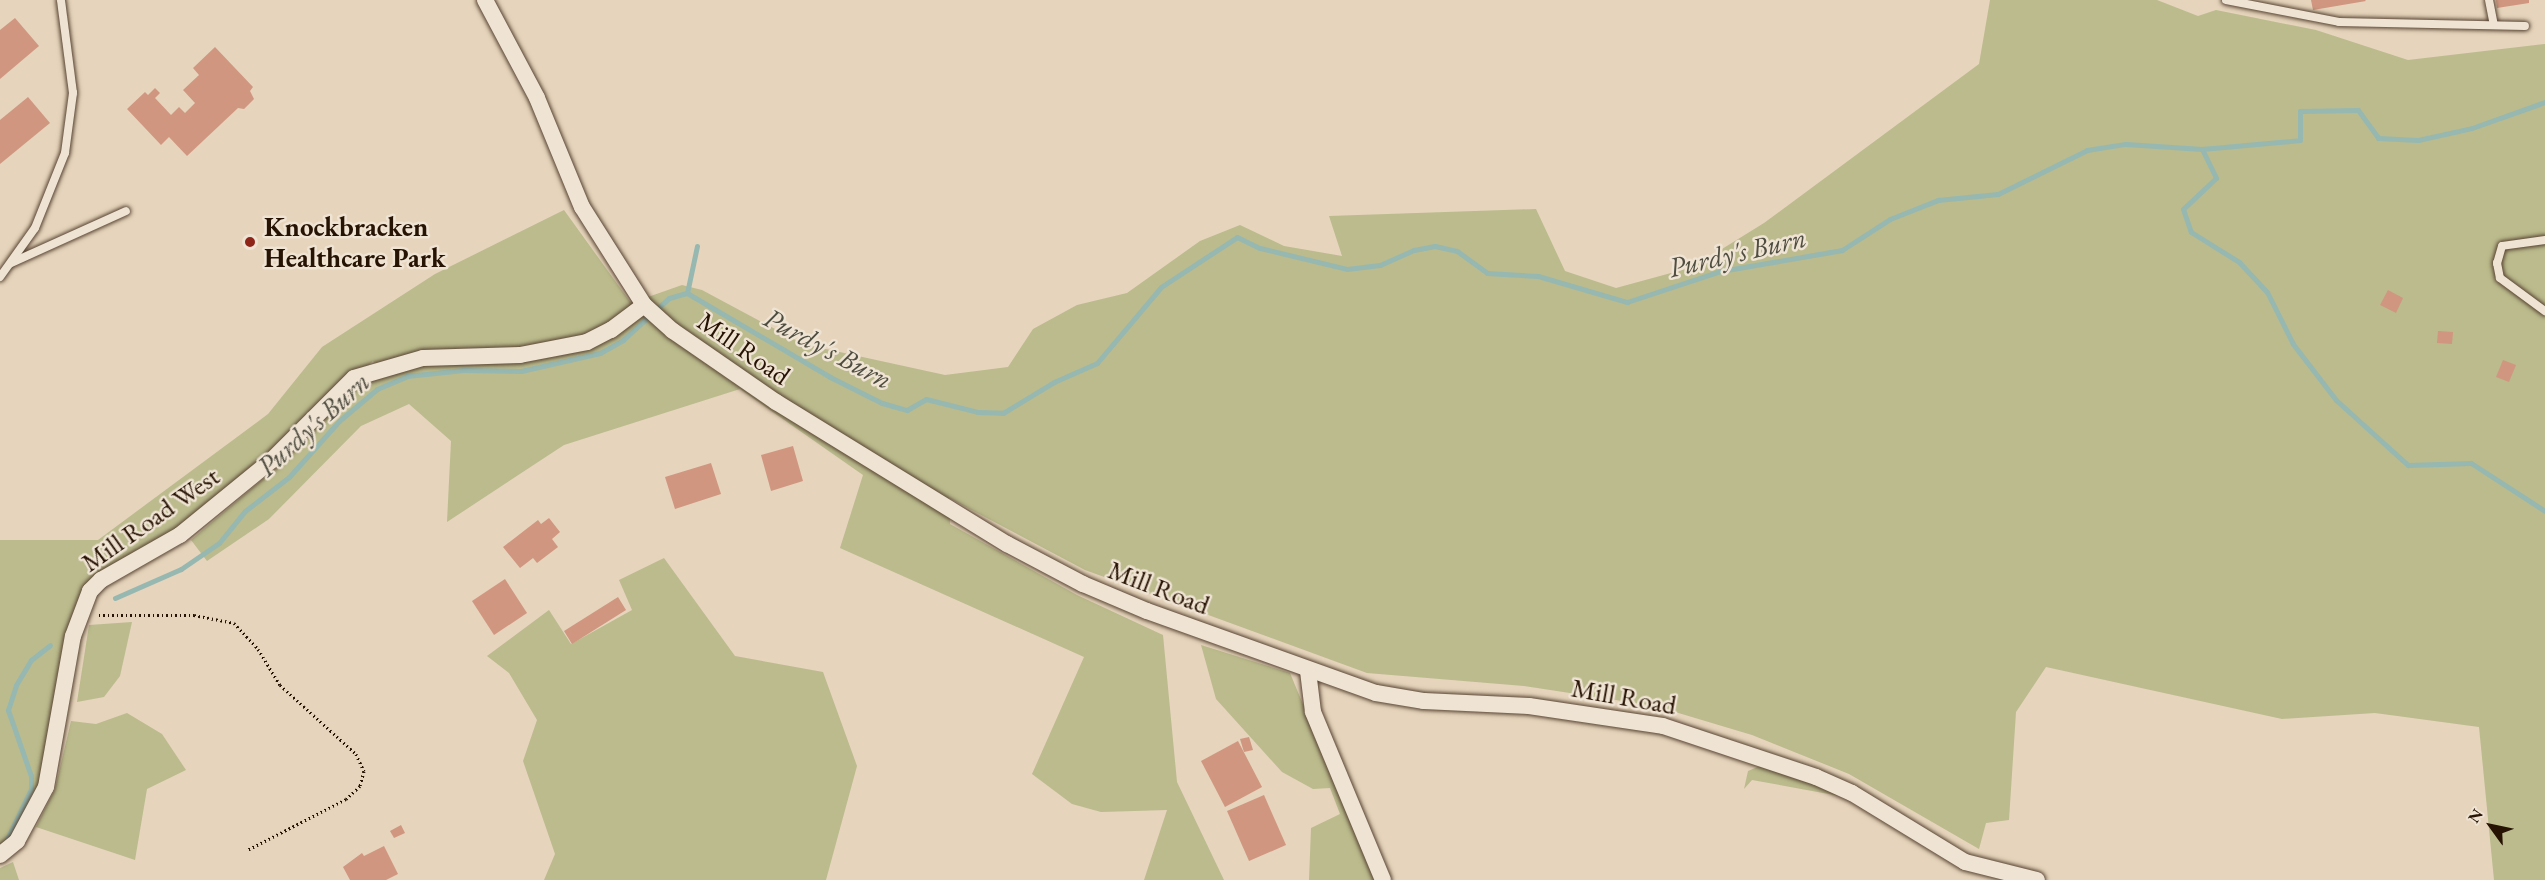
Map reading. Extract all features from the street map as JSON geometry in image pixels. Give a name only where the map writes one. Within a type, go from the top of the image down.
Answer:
[{"type":"street","name":"Mill Road","points":[[485,0],[537,98],[582,207],[644,305],[673,331],[865,460],[1045,564],[1147,611],[1308,671],[1376,693],[1424,701],[1529,706],[1663,726],[1816,777],[1852,793],[1965,862],[2037,880]]},
{"type":"street","name":"Mill Road West","points":[[0,855],[17,841],[46,787],[79,614],[90,591],[101,580],[180,535],[272,460],[354,378],[423,358],[520,355],[587,342],[611,330],[644,305]]},
{"type":"street","points":[[1308,671],[1313,712],[1383,880]]},
{"type":"lane","points":[[0,277],[35,228],[52,190],[72,121],[71,60],[61,0]]},
{"type":"lane","points":[[2226,0],[2339,22],[2525,26]]},
{"type":"lane","points":[[2489,0],[2494,25]]},
{"type":"lane","points":[[11,263],[126,211]]},
{"type":"lane","points":[[2545,240],[2502,246],[2497,264],[2500,278],[2545,311]]},
{"type":"path","points":[[79,614],[194,615],[234,623],[258,649],[280,685],[356,754],[364,771],[360,786],[346,799],[247,850]]},
{"type":"green space","points":[[1990,0],[2157,0],[2198,16],[2216,10],[2316,30],[2408,60],[2545,44],[2545,880],[2494,880],[2479,727],[2375,713],[2282,719],[2046,667],[2016,712],[2009,820],[1986,823],[1979,849],[1849,774],[1752,735],[1655,706],[1524,686],[1367,673],[1085,570],[949,498],[950,524],[1077,595],[1163,635],[1177,782],[1224,880],[1144,880],[1167,810],[1101,812],[1072,804],[1032,774],[1084,657],[840,548],[863,475],[740,389],[564,445],[447,522],[451,441],[409,404],[361,426],[269,519],[207,561],[191,540],[276,468],[353,387],[384,375],[373,361],[203,514],[78,603],[36,810],[0,852],[0,540],[98,540],[268,414],[322,347],[435,274],[564,210],[631,303],[682,285],[702,290],[803,344],[945,375],[1008,367],[1033,329],[1077,305],[1127,293],[1200,241],[1240,225],[1284,246],[1342,256],[1329,216],[1536,209],[1565,271],[1616,288],[1693,267],[1764,223],[1979,64]]},
{"type":"green space","points":[[664,558],[735,656],[823,672],[857,766],[826,880],[544,880],[555,854],[523,761],[537,720],[509,673],[487,656],[549,610],[571,644],[632,610],[619,580]]},
{"type":"green space","points":[[132,622],[120,676],[104,697],[77,702],[89,625]]},
{"type":"green space","points":[[1201,645],[1290,673],[1376,880],[1309,880],[1311,828],[1340,814],[1330,788],[1313,789],[1282,772],[1216,699]]},
{"type":"green space","points":[[127,713],[162,734],[186,770],[147,789],[135,860],[36,827],[55,789],[71,721],[96,724]]},
{"type":"green space","points":[[1760,766],[1816,782],[1845,797],[1752,780],[1744,789],[1748,771]]},
{"type":"green space","points":[[13,862],[19,880],[0,880],[0,868]]},
{"type":"building","points":[[2311,0],[2365,0],[2366,1],[2313,10]]},
{"type":"building","points":[[2496,0],[2529,0],[2529,3],[2497,8]]},
{"type":"building","points":[[15,18],[39,46],[0,79],[0,30]]},
{"type":"building","points":[[215,47],[253,87],[250,91],[254,99],[244,109],[238,108],[187,156],[169,137],[161,145],[127,109],[145,92],[148,95],[155,88],[160,93],[155,98],[171,115],[179,107],[185,113],[195,103],[183,90],[199,75],[193,68]]},
{"type":"building","points":[[28,97],[50,123],[0,164],[0,120]]},
{"type":"building","points":[[2388,290],[2403,298],[2396,313],[2380,305]]},
{"type":"building","points":[[2438,331],[2453,332],[2452,344],[2437,343]]},
{"type":"building","points":[[2503,360],[2516,365],[2509,382],[2496,377]]},
{"type":"building","points":[[793,446],[803,481],[771,491],[761,455]]},
{"type":"building","points":[[711,463],[721,494],[675,509],[665,477]]},
{"type":"building","points":[[549,518],[560,532],[552,539],[558,547],[537,563],[533,558],[520,568],[503,547],[538,520],[541,524]]},
{"type":"building","points":[[505,579],[527,613],[494,635],[472,601]]},
{"type":"building","points":[[618,597],[626,610],[572,644],[564,631]]},
{"type":"building","points":[[1249,737],[1253,750],[1244,752],[1240,739]]},
{"type":"building","points":[[1238,741],[1262,787],[1225,807],[1201,761]]},
{"type":"building","points":[[1264,795],[1286,845],[1249,861],[1227,811]]},
{"type":"building","points":[[401,825],[405,833],[394,838],[390,831]]},
{"type":"building","points":[[384,846],[398,874],[386,880],[350,880],[343,867],[362,853],[364,856]]},
{"type":"waterway","name":"Purdy's Burn","points":[[115,598],[181,569],[219,543],[245,511],[289,477],[339,421],[377,389],[407,376],[464,370],[521,371],[600,353],[623,340],[669,298],[687,293],[830,377],[882,403],[907,410],[926,399],[978,412],[1003,413],[1054,382],[1097,363],[1161,287],[1237,237],[1260,248],[1347,269],[1380,265],[1414,250],[1435,246],[1457,251],[1487,273],[1538,276],[1627,302],[1721,271],[1842,250],[1890,219],[1938,200],[1998,194],[2087,150],[2126,144],[2202,149],[2300,140],[2300,111],[2358,110],[2378,138],[2418,140],[2472,128],[2545,102]]},
{"type":"waterway","points":[[2202,149],[2216,178],[2183,209],[2191,232],[2239,262],[2267,292],[2293,344],[2336,400],[2408,465],[2471,463],[2545,511]]},
{"type":"waterway","points":[[687,293],[697,246]]},
{"type":"waterway","name":"Purdy's Burn","points":[[6,841],[31,789],[31,776],[8,710],[16,685],[31,660],[50,645]]},
{"type":"place","name":"Knockbracken Healthcare Park","points":[[250,242]]}]
